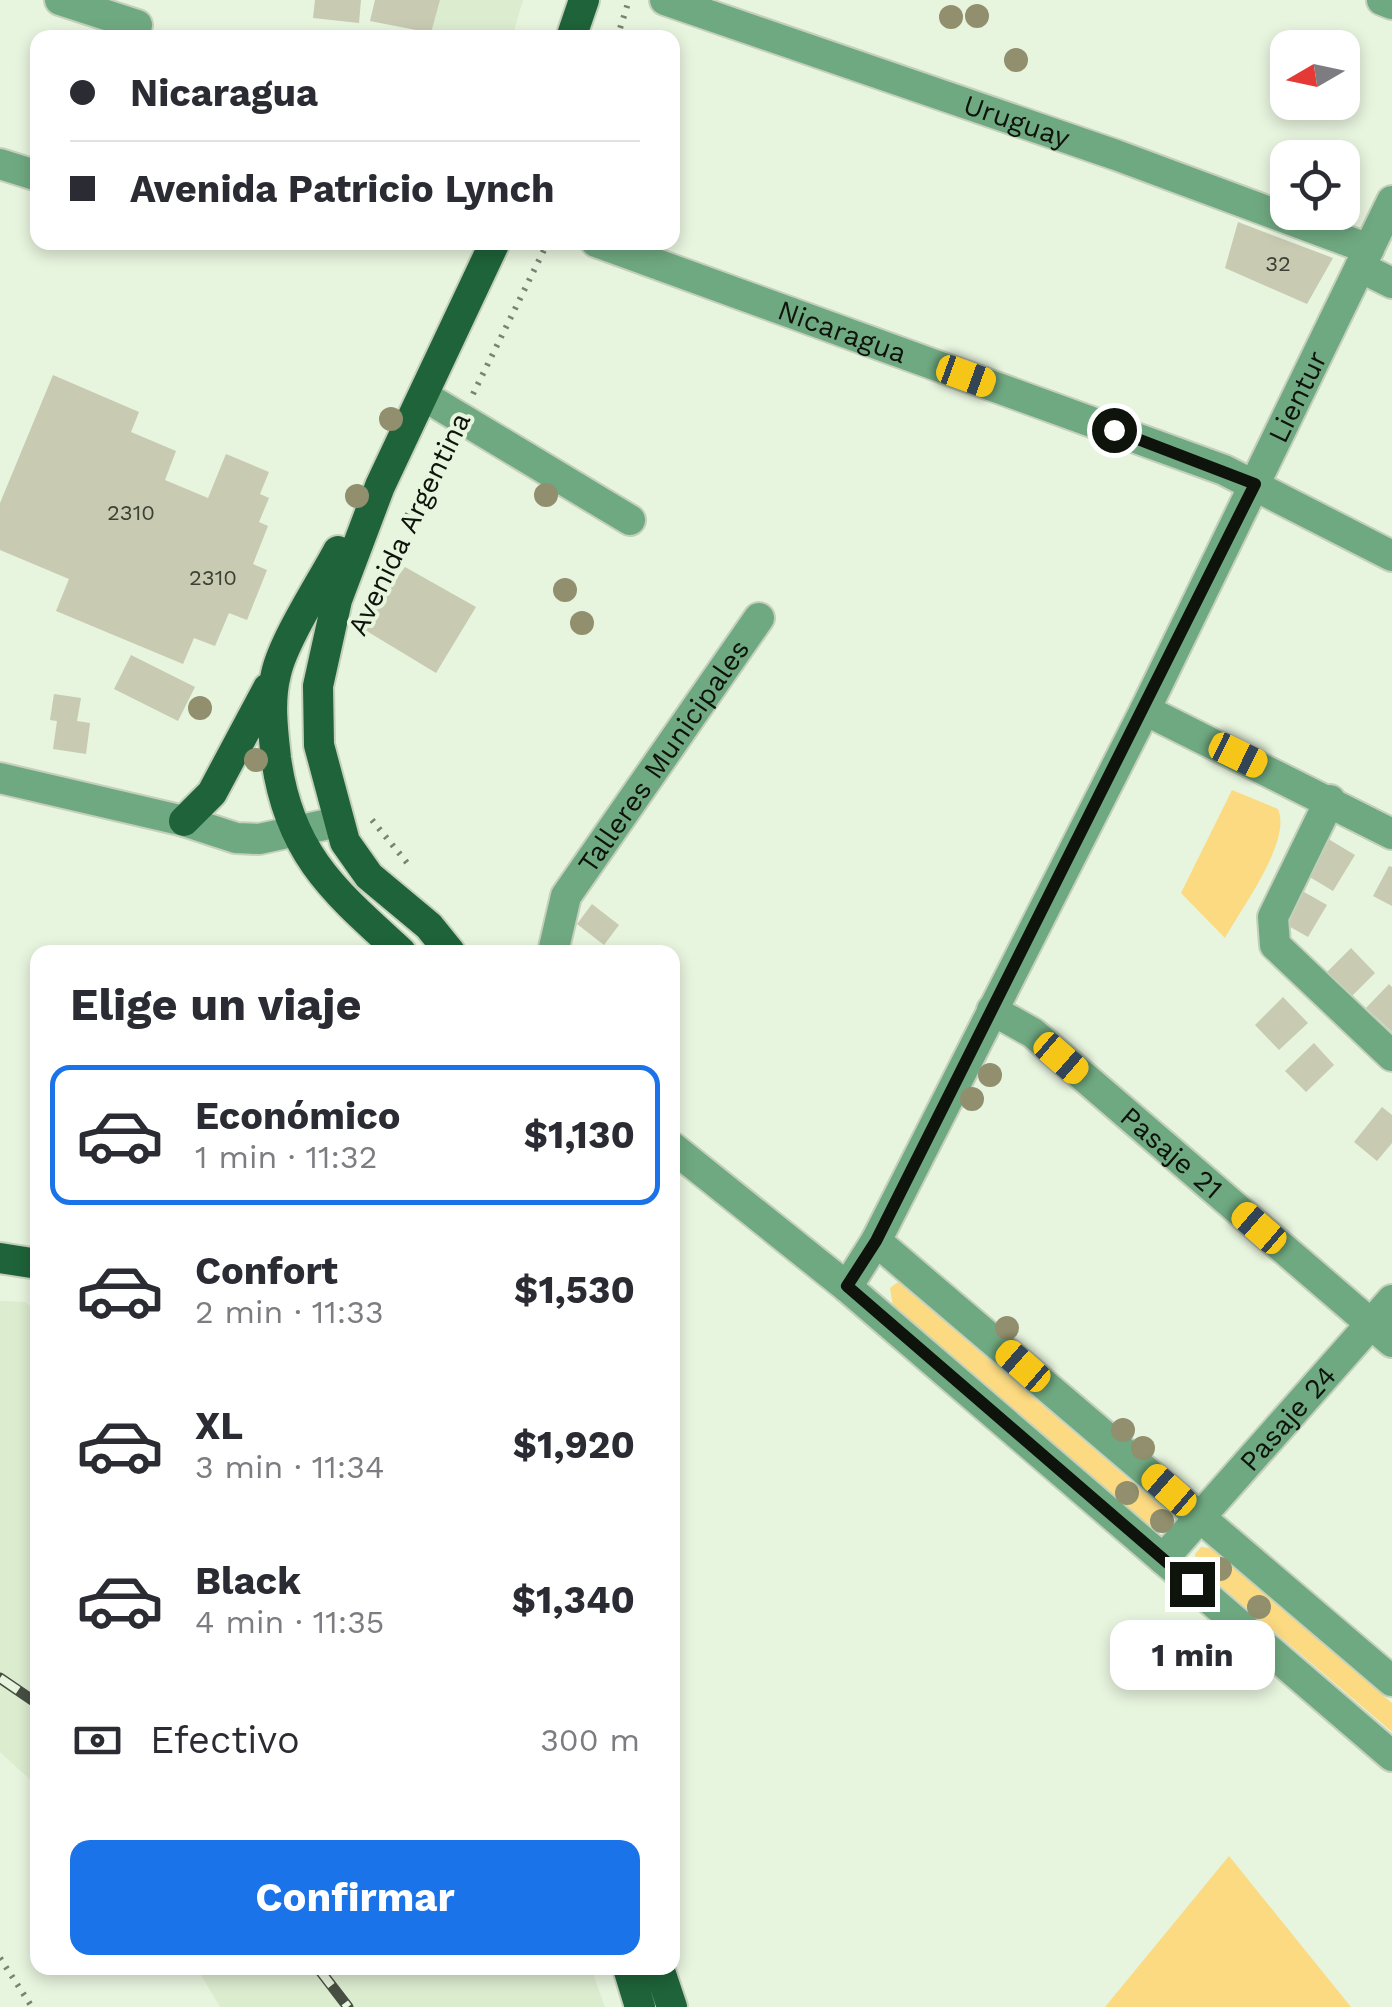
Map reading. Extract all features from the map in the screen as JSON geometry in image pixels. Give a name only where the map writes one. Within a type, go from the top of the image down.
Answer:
[{"type":"main road","points":[[574,30],[584,0]]},
{"type":"main road","name":"Avenida Argentina","points":[[444,945],[429,926],[369,876],[345,842],[319,745],[318,686],[337,600],[380,486],[491,250]]},
{"type":"main road","name":"Avenida Argentina","points":[[380,486],[338,552],[276,672],[274,741],[282,791],[308,858],[333,890],[393,945]]},
{"type":"main road","points":[[184,821],[212,792],[276,672]]},
{"type":"main road","points":[[0,1258],[30,1263]]},
{"type":"main road","points":[[630,1975],[640,2007]]},
{"type":"main road","points":[[661,1975],[672,2007]]},
{"type":"street","points":[[60,0],[137,24]]},
{"type":"street","name":"Uruguay","points":[[665,0],[1116,155],[1365,258],[1392,283]]},
{"type":"street","points":[[1382,0],[1392,4]]},
{"type":"street","points":[[0,164],[30,173]]},
{"type":"street","name":"Lientur","points":[[847,1286],[876,1241],[1145,710],[1392,201]]},
{"type":"street","name":"Nicaragua","points":[[618,250],[1255,484],[1392,556]]},
{"type":"street","points":[[424,396],[630,520]]},
{"type":"street","name":"Talleres Municipales","points":[[555,945],[566,896],[759,618]]},
{"type":"street","points":[[1145,710],[1392,834]]},
{"type":"street","points":[[0,778],[184,821],[236,838],[296,834],[338,822]]},
{"type":"street","points":[[1330,800],[1273,917],[1275,945],[1392,1056]]},
{"type":"street","name":"Pasaje 21","points":[[992,1010],[1033,1033],[1382,1333]]},
{"type":"street","points":[[680,1153],[847,1286],[1392,1756]]},
{"type":"street","points":[[876,1241],[1392,1681]]},
{"type":"street","name":"Pasaje 24","points":[[1163,1559],[1198,1516],[1382,1333],[1392,1300]]},
{"type":"path","points":[[620,30],[629,0]]},
{"type":"path","name":"Avenida Argentina","points":[[397,535],[544,250]]},
{"type":"path","points":[[364,804],[370,818],[418,874]]},
{"type":"path","points":[[0,1958],[32,2007]]},
{"type":"shaded area","points":[[440,0],[523,0],[514,30],[432,30]]},
{"type":"shaded area","points":[[1232,790],[1278,809],[1280,822],[1272,856],[1225,938],[1181,893]]},
{"type":"shaded area","points":[[898,1282],[1166,1511],[1170,1521],[1166,1528],[1149,1525],[893,1306],[890,1288]]},
{"type":"shaded area","points":[[0,1301],[30,1306],[30,1780],[0,1752]]},
{"type":"shaded area","points":[[1201,1547],[1211,1548],[1392,1703],[1392,1732],[1196,1565],[1195,1554]]},
{"type":"shaded area","points":[[1229,1856],[1351,2007],[1105,2007]]},
{"type":"shaded area","points":[[201,1975],[594,1975],[605,2007],[220,2007]]},
{"type":"building","points":[[315,0],[361,0],[359,23],[313,18]]},
{"type":"building","points":[[375,0],[440,0],[432,30],[370,21]]},
{"type":"building","points":[[1238,222],[1333,258],[1307,304],[1225,268]]},
{"type":"building","points":[[53,375],[139,412],[131,432],[176,451],[165,480],[208,498],[226,454],[269,472],[260,494],[269,498],[259,522],[268,526],[253,564],[267,570],[247,620],[229,613],[215,646],[194,638],[183,664],[56,611],[69,579],[0,550],[0,503]]},
{"type":"building","points":[[405,567],[476,607],[436,673],[360,627]]},
{"type":"building","points":[[131,655],[195,687],[178,721],[114,689]]},
{"type":"building","points":[[54,694],[81,698],[77,721],[90,723],[86,754],[53,749],[57,721],[50,720]]},
{"type":"building","points":[[1325,837],[1355,855],[1333,891],[1303,873]]},
{"type":"building","points":[[1389,866],[1392,867],[1392,906],[1373,896]]},
{"type":"building","points":[[1297,888],[1327,905],[1308,937],[1278,920]]},
{"type":"building","points":[[592,904],[619,925],[604,945],[577,924]]},
{"type":"building","points":[[1351,948],[1375,973],[1350,998],[1325,974]]},
{"type":"building","points":[[1389,984],[1392,987],[1392,1032],[1366,1008]]},
{"type":"building","points":[[1283,997],[1308,1023],[1279,1050],[1255,1025]]},
{"type":"building","points":[[1314,1043],[1334,1065],[1306,1092],[1285,1071]]},
{"type":"building","points":[[1382,1107],[1392,1115],[1392,1143],[1377,1161],[1354,1142]]},
{"type":"railway","points":[[0,1678],[30,1699]]},
{"type":"railway","points":[[323,1975],[348,2007]]},
{"type":"route","points":[[1114,430],[1255,484],[876,1241],[847,1286],[1192,1584]]}]
